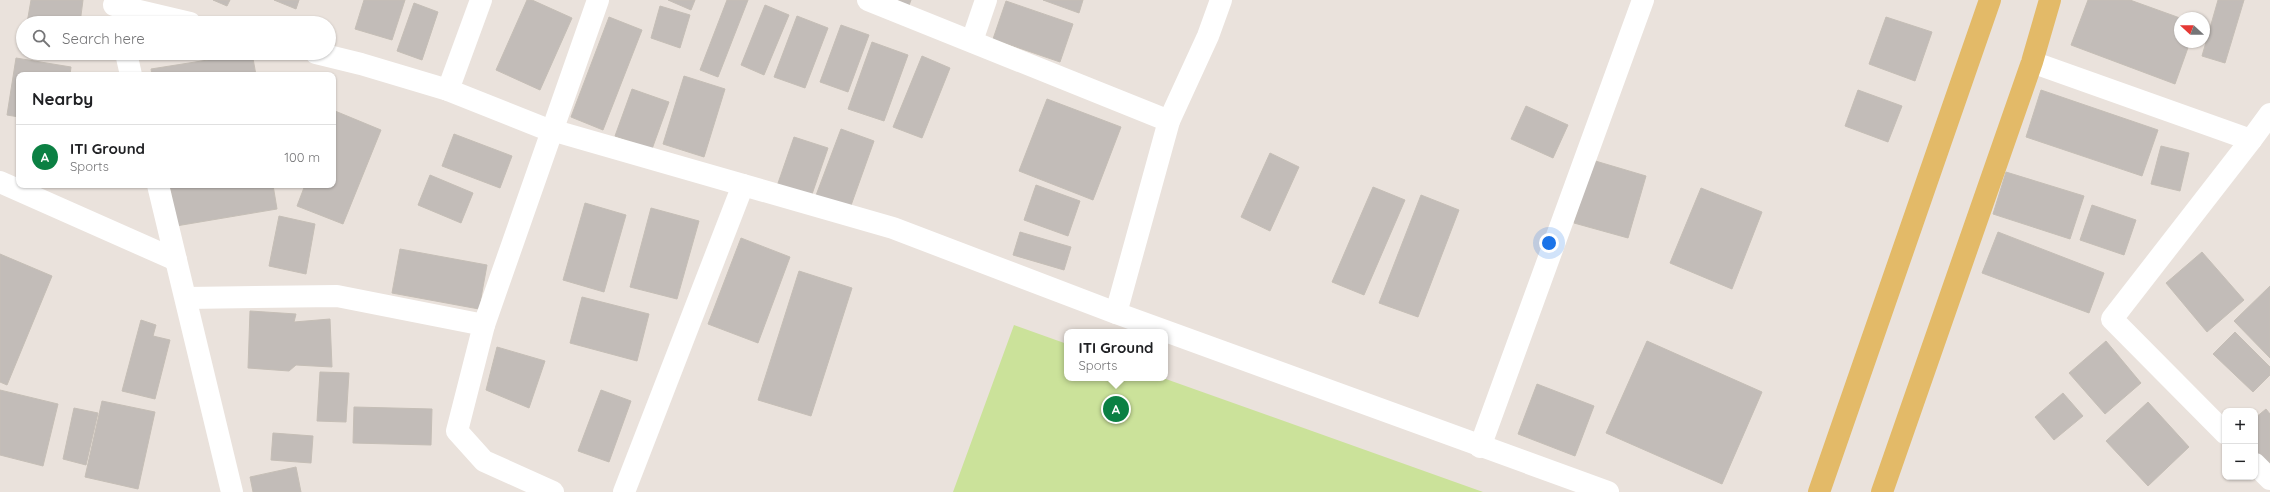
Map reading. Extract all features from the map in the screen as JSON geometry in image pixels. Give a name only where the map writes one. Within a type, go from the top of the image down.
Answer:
[{"type":"main road","points":[[1819,492],[1990,0]]},
{"type":"main road","points":[[1882,492],[2032,62],[2050,0]]},
{"type":"street","points":[[448,90],[481,0]]},
{"type":"street","points":[[553,492],[484,461],[457,431],[484,325],[598,0]]},
{"type":"street","points":[[868,0],[1169,121]]},
{"type":"street","points":[[972,41],[986,0]]},
{"type":"street","points":[[1116,313],[1169,121],[1208,36],[1221,0]]},
{"type":"street","points":[[1480,447],[1643,0]]},
{"type":"street","points":[[115,9],[152,16]]},
{"type":"street","points":[[336,58],[448,90],[541,127],[553,129],[893,228],[1159,329]]},
{"type":"street","points":[[128,60],[130,72]]},
{"type":"street","points":[[2032,62],[2251,140]]},
{"type":"street","points":[[2222,430],[2112,319],[2270,114]]},
{"type":"street","points":[[0,182],[176,260]]},
{"type":"street","points":[[624,492],[743,185]]},
{"type":"street","points":[[159,188],[232,492]]},
{"type":"street","points":[[186,298],[337,296],[484,325]]},
{"type":"street","points":[[1168,332],[1480,447],[1608,492]]},
{"type":"street","points":[[2258,467],[2270,479]]},
{"type":"green space","points":[[1014,325],[1064,343],[1064,381],[1168,381],[1168,380],[1483,492],[953,492]]},
{"type":"building","points":[[31,0],[83,0],[81,16],[28,16]]},
{"type":"building","points":[[213,0],[230,0],[227,6]]},
{"type":"building","points":[[274,0],[299,0],[296,9]]},
{"type":"building","points":[[364,0],[405,0],[392,40],[355,29]]},
{"type":"building","points":[[527,0],[532,0],[572,18],[540,90],[496,70]]},
{"type":"building","points":[[668,0],[695,0],[691,10]]},
{"type":"building","points":[[727,0],[748,0],[718,77],[700,70]]},
{"type":"building","points":[[886,0],[911,0],[908,8]]},
{"type":"building","points":[[1043,0],[1083,0],[1079,13]]},
{"type":"building","points":[[2088,0],[2130,0],[2174,16],[2174,48],[2188,48],[2175,84],[2071,45]]},
{"type":"building","points":[[2218,0],[2244,0],[2225,63],[2202,56],[2204,48],[2210,48],[2210,28]]},
{"type":"building","points":[[1006,1],[1073,24],[1060,62],[993,39]]},
{"type":"building","points":[[414,3],[438,12],[422,60],[397,51]]},
{"type":"building","points":[[765,5],[789,15],[764,75],[741,65]]},
{"type":"building","points":[[660,6],[690,15],[680,48],[651,38]]},
{"type":"building","points":[[797,16],[828,28],[805,88],[774,77]]},
{"type":"building","points":[[609,17],[642,30],[603,130],[571,117]]},
{"type":"building","points":[[1886,17],[1932,32],[1915,81],[1869,64]]},
{"type":"building","points":[[841,25],[869,35],[848,92],[820,82]]},
{"type":"building","points":[[872,42],[908,55],[884,121],[848,109]]},
{"type":"building","points":[[922,56],[950,68],[922,138],[893,127]]},
{"type":"building","points":[[16,58],[16,60],[28,60],[71,67],[70,72],[16,72],[16,116],[7,115]]},
{"type":"building","points":[[208,60],[253,60],[255,72],[152,72],[151,69]]},
{"type":"building","points":[[684,76],[725,89],[704,157],[663,144]]},
{"type":"building","points":[[632,89],[669,102],[652,149],[615,136]]},
{"type":"building","points":[[1858,90],[1902,106],[1888,142],[1845,126]]},
{"type":"building","points":[[2041,90],[2158,130],[2142,176],[2026,137]]},
{"type":"building","points":[[1047,99],[1121,127],[1093,200],[1019,171]]},
{"type":"building","points":[[1526,106],[1568,125],[1553,158],[1511,139]]},
{"type":"building","points":[[336,111],[381,130],[343,224],[297,206],[304,188],[336,188]]},
{"type":"building","points":[[841,129],[874,141],[849,211],[815,198]]},
{"type":"building","points":[[454,134],[512,156],[500,188],[442,166]]},
{"type":"building","points":[[794,137],[828,148],[810,200],[776,189]]},
{"type":"building","points":[[2161,146],[2189,153],[2180,191],[2151,184]]},
{"type":"building","points":[[1270,153],[1299,167],[1270,231],[1241,217]]},
{"type":"building","points":[[1592,160],[1646,176],[1628,238],[1574,223]]},
{"type":"building","points":[[2006,172],[2084,196],[2070,239],[1993,214]]},
{"type":"building","points":[[430,175],[473,193],[461,223],[418,205]]},
{"type":"building","points":[[1036,185],[1080,201],[1068,236],[1024,220]]},
{"type":"building","points":[[1373,187],[1405,200],[1364,295],[1332,282]]},
{"type":"building","points":[[170,188],[274,188],[277,209],[176,226]]},
{"type":"building","points":[[1701,188],[1762,212],[1732,289],[1670,263]]},
{"type":"building","points":[[1421,195],[1459,210],[1418,317],[1379,303]]},
{"type":"building","points":[[585,203],[626,215],[604,292],[563,280]]},
{"type":"building","points":[[2092,205],[2136,220],[2124,255],[2080,240]]},
{"type":"building","points":[[651,208],[699,221],[677,299],[630,287]]},
{"type":"building","points":[[279,216],[315,224],[306,274],[269,266]]},
{"type":"building","points":[[1020,232],[1071,247],[1064,270],[1013,255]]},
{"type":"building","points":[[1998,232],[2104,273],[2089,313],[1982,273]]},
{"type":"building","points":[[741,238],[790,257],[758,343],[708,324]]},
{"type":"building","points":[[400,249],[487,265],[479,309],[392,293]]},
{"type":"building","points":[[2202,252],[2244,300],[2207,332],[2166,283]]},
{"type":"building","points":[[0,254],[52,276],[7,385],[0,382]]},
{"type":"building","points":[[799,271],[852,288],[811,416],[758,400]]},
{"type":"building","points":[[2270,286],[2270,358],[2234,321]]},
{"type":"building","points":[[582,297],[649,314],[637,361],[570,343]]},
{"type":"building","points":[[250,311],[296,314],[294,322],[330,319],[332,367],[296,365],[289,371],[248,368]]},
{"type":"building","points":[[141,320],[156,325],[153,336],[170,340],[155,399],[122,391]]},
{"type":"building","points":[[2235,332],[2270,367],[2270,375],[2253,392],[2213,354]]},
{"type":"building","points":[[1647,341],[1762,392],[1722,484],[1606,433]]},
{"type":"building","points":[[2106,341],[2141,383],[2105,414],[2069,373]]},
{"type":"building","points":[[497,347],[545,361],[529,408],[486,390]]},
{"type":"building","points":[[320,372],[349,373],[346,422],[317,421]]},
{"type":"building","points":[[1537,384],[1594,406],[1575,456],[1518,434]]},
{"type":"building","points":[[0,390],[58,404],[43,466],[0,455]]},
{"type":"building","points":[[601,390],[631,401],[609,462],[578,451]]},
{"type":"building","points":[[2063,393],[2083,416],[2054,440],[2035,417]]},
{"type":"building","points":[[102,401],[155,412],[138,489],[85,477]]},
{"type":"building","points":[[2148,402],[2189,447],[2148,486],[2106,441]]},
{"type":"building","points":[[354,407],[432,409],[431,445],[353,443]]},
{"type":"building","points":[[74,408],[98,413],[86,465],[63,459]]},
{"type":"building","points":[[2266,409],[2270,414],[2270,467],[2258,457],[2258,416]]},
{"type":"building","points":[[273,433],[313,436],[311,463],[271,460]]},
{"type":"building","points":[[296,467],[301,492],[253,492],[250,477]]},
{"type":"place","name":"ITI Ground","points":[[1116,409]]}]
